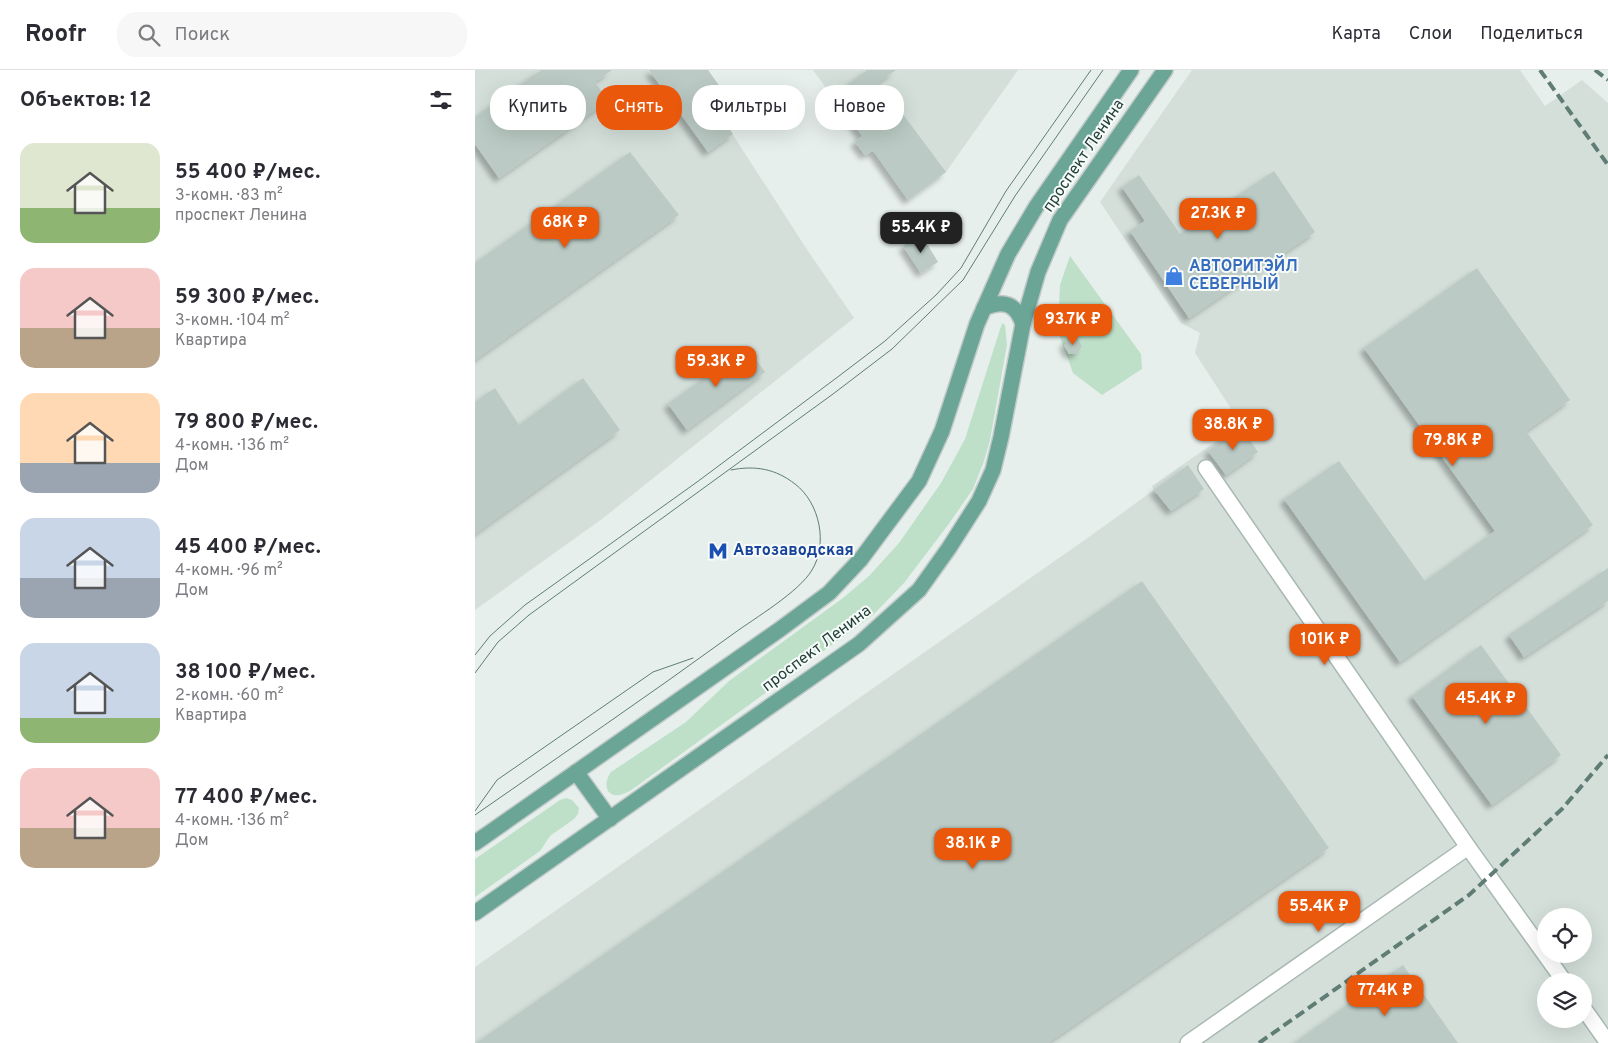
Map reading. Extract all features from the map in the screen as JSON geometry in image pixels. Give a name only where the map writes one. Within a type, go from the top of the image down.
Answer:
[{"type":"main road","name":"проспект Ленина","points":[[475,843],[779,630],[829,593],[861,559],[919,481],[942,431],[977,324],[1008,254],[1036,207],[1131,70]]},
{"type":"main road","name":"проспект Ленина","points":[[475,913],[859,644],[919,590],[979,501],[993,470],[1023,324],[1038,272],[1060,220],[1165,70]]},
{"type":"main road","points":[[985,308],[993,304],[1004,303],[1016,309],[1023,324]]},
{"type":"main road","points":[[577,772],[609,819]]},
{"type":"street","points":[[1206,468],[1468,847],[1558,973]]},
{"type":"street","points":[[1187,1043],[1468,847]]},
{"type":"street","points":[[1592,1019],[1608,1042]]},
{"type":"shaded area","points":[[475,70],[708,70],[719,85],[692,85],[692,130],[730,130],[854,318],[602,519],[475,610]]},
{"type":"shaded area","points":[[813,70],[1018,70],[946,172],[908,200],[857,130],[904,130],[904,85],[824,85]]},
{"type":"shaded area","points":[[1192,70],[1520,70],[1545,106],[1582,80],[1608,103],[1608,1043],[475,1043],[475,967],[1089,537],[1154,490],[1152,486],[1241,424],[1195,353],[1200,333],[1181,323],[1100,202]]},
{"type":"green space","points":[[1070,256],[1141,354],[1142,369],[1102,395],[1073,373],[1058,331],[1060,285]]},
{"type":"green space","points":[[1002,323],[1005,325],[1007,345],[990,440],[984,461],[973,489],[904,583],[873,615],[630,791],[620,795],[610,794],[607,788],[607,780],[611,772],[686,722],[729,681],[843,598],[869,576],[899,543],[941,483],[965,439]]},
{"type":"green space","points":[[566,798],[572,800],[579,808],[578,814],[574,819],[550,836],[540,851],[475,897],[475,859],[560,800]]},
{"type":"building","points":[[541,70],[612,70],[595,82],[597,85],[596,109],[586,117],[586,85],[520,85]]},
{"type":"building","points":[[649,70],[708,70],[719,85],[692,85],[692,130],[682,116],[682,85],[660,85]]},
{"type":"building","points":[[867,70],[896,70],[879,82],[881,85],[847,85]]},
{"type":"building","points":[[490,106],[490,130],[567,130],[499,178],[475,144],[475,117]]},
{"type":"building","points":[[904,116],[946,172],[908,200],[873,151],[865,155],[855,142],[862,136],[858,130],[904,130]]},
{"type":"building","points":[[692,130],[730,130],[733,134],[708,152]]},
{"type":"building","points":[[630,152],[679,215],[475,360],[475,263]]},
{"type":"building","points":[[1274,171],[1315,232],[1189,318],[1130,231],[1145,221],[1122,187],[1139,175],[1180,234]]},
{"type":"building","points":[[921,234],[938,262],[921,273],[903,246]]},
{"type":"building","points":[[1477,268],[1570,400],[1526,431],[1593,525],[1400,662],[1284,499],[1339,461],[1425,581],[1495,531],[1364,348]]},
{"type":"building","points":[[1068,338],[1077,338],[1082,346],[1077,354],[1069,354],[1064,346]]},
{"type":"building","points":[[747,347],[765,372],[687,430],[668,404]]},
{"type":"building","points":[[583,378],[620,430],[475,534],[475,402],[495,388],[519,425]]},
{"type":"building","points":[[1241,427],[1258,452],[1226,475],[1208,451]]},
{"type":"building","points":[[1188,465],[1204,489],[1171,511],[1154,490]]},
{"type":"building","points":[[1608,568],[1608,601],[1524,657],[1509,635]]},
{"type":"building","points":[[1142,581],[1329,848],[1048,1043],[476,1043]]},
{"type":"building","points":[[1481,645],[1561,755],[1492,805],[1412,696]]},
{"type":"building","points":[[1403,965],[1458,1043],[1294,1043]]},
{"type":"tram line","points":[[475,655],[490,636],[525,605],[697,482],[839,376],[885,341],[936,295],[961,268],[1006,191],[1091,70]]},
{"type":"tram line","points":[[475,673],[498,642],[529,615],[892,349],[963,280],[1015,196],[1103,70]]},
{"type":"tram line","points":[[475,815],[776,604],[797,587],[812,570],[820,548],[819,524],[816,513],[804,492],[788,479],[773,472],[757,468],[731,470]]},
{"type":"tram line","points":[[475,811],[497,780],[653,672],[693,658]]},
{"type":"railway","points":[[1540,70],[1608,165]]},
{"type":"railway","points":[[1595,70],[1608,80]]},
{"type":"railway","points":[[1259,1043],[1469,895],[1562,809],[1608,755]]},
{"type":"place","name":"АВТОРИТЭЙЛ СЕВЕРНЫЙ","points":[[1174,276]]},
{"type":"place","name":"Автозаводская","points":[[718,551]]}]
